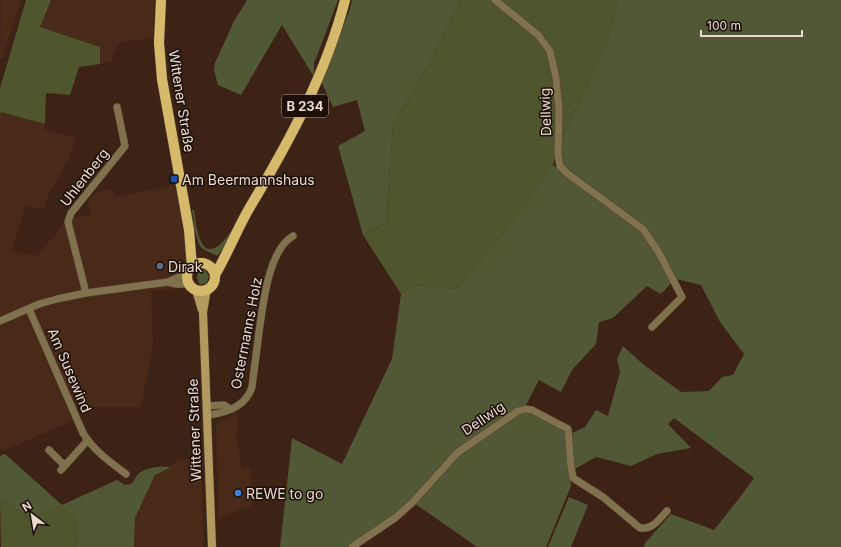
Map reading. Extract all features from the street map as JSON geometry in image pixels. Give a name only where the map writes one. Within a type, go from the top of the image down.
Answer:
[{"type":"main road","name":"Wittener Straße","points":[[161,0],[159,43],[162,79],[189,230],[190,270]]},
{"type":"main road","name":"B 234","points":[[215,275],[308,100],[328,54],[346,0]]},
{"type":"main road","name":"Wittener Straße","points":[[189,230],[201,259],[206,264]]},
{"type":"main road","points":[[206,264],[228,250]]},
{"type":"main road","points":[[198,264],[206,264],[211,267],[215,275],[213,284],[198,288],[188,280],[190,270],[198,264]]},
{"type":"main road","name":"Wittener Straße","points":[[198,288],[203,312],[212,547]]},
{"type":"street","name":"Dellwig","points":[[495,0],[538,34],[550,51],[556,78],[559,110],[558,155],[560,166],[568,174],[629,217],[643,229],[659,253],[682,297],[652,327]]},
{"type":"street","name":"Uhlenberg","points":[[86,293],[68,222],[76,207],[125,146],[117,107]]},
{"type":"street","name":"Ostermanns Holz","points":[[208,415],[223,413],[244,402],[250,393],[265,292],[270,274],[283,244],[287,239],[293,236]]},
{"type":"street","points":[[0,321],[39,304],[57,299],[86,293],[168,282],[190,270]]},
{"type":"street","points":[[168,282],[198,288]]},
{"type":"street","name":"Am Susewind","points":[[29,309],[87,441],[100,454],[126,474]]},
{"type":"street","name":"Ostermanns Holz","points":[[207,406],[224,405],[230,409]]},
{"type":"street","name":"Dellwig","points":[[352,547],[390,522],[407,508],[452,457],[463,448],[512,414],[525,409],[540,413],[568,429],[570,467],[573,478],[603,497],[640,528],[645,529],[654,525],[667,511]]},
{"type":"street","points":[[61,470],[87,441]]},
{"type":"street","points":[[49,450],[62,463],[66,464]]},
{"type":"shaded area","points":[[1,0],[21,0],[2,59],[0,58]]},
{"type":"shaded area","points":[[50,0],[155,0],[153,38],[119,42],[111,61],[100,64],[100,47],[40,27],[51,1]]},
{"type":"shaded area","points":[[1,111],[45,124],[44,129],[76,138],[70,157],[47,198],[43,210],[25,206],[12,251],[37,256],[62,226],[64,217],[76,218],[91,215],[88,201],[97,193],[113,188],[115,198],[177,184],[191,287],[151,291],[153,345],[141,407],[78,407],[68,412],[73,421],[3,451],[0,447]]},
{"type":"shaded area","points":[[236,412],[239,426],[236,435],[242,468],[251,467],[252,508],[243,508],[219,519],[216,426],[221,421]]},
{"type":"shaded area","points":[[201,458],[204,537],[203,547],[134,547],[135,518],[155,475],[171,467],[177,460]]},
{"type":"green space","points":[[26,0],[51,1],[40,27],[100,47],[100,64],[79,67],[70,95],[46,93],[45,124],[1,112],[0,116],[0,88]]},
{"type":"green space","points":[[247,0],[338,0],[314,62],[314,77],[282,25],[241,95],[218,85],[214,70],[215,63],[234,21]]},
{"type":"green space","points":[[352,0],[461,0],[430,62],[393,125],[386,223],[363,235],[338,146],[365,131],[357,100],[333,107],[321,81],[350,9]]},
{"type":"green space","points":[[461,0],[618,0],[605,48],[561,140],[553,165],[492,251],[455,289],[416,285],[401,294],[363,235],[386,223],[393,125],[430,62]]},
{"type":"green space","points":[[618,0],[841,0],[841,547],[644,547],[645,543],[671,514],[714,530],[754,478],[674,418],[668,424],[691,448],[657,454],[631,466],[596,457],[575,469],[570,434],[585,427],[596,410],[608,416],[620,372],[617,359],[623,346],[644,365],[681,392],[709,391],[722,377],[733,375],[744,354],[720,322],[701,285],[676,279],[656,242],[569,173],[562,165],[561,140],[605,48]]},
{"type":"green space","points":[[553,165],[643,231],[673,281],[661,294],[647,286],[613,318],[599,322],[596,344],[572,370],[561,392],[539,380],[526,405],[515,410],[452,455],[417,494],[391,519],[347,547],[280,547],[292,438],[342,464],[392,359],[401,294],[416,285],[455,289],[492,250]]},
{"type":"green space","points":[[192,210],[194,210],[199,237],[202,244],[206,248],[211,249],[221,244],[236,224],[226,245],[217,256],[203,249],[200,245],[196,236]]},
{"type":"green space","points":[[205,270],[209,276],[207,282],[200,285],[197,278],[198,271]]},
{"type":"green space","points":[[526,409],[564,429],[567,440],[571,486],[546,547],[477,547],[414,503],[456,455]]},
{"type":"green space","points":[[5,454],[62,505],[117,480],[125,485],[131,484],[139,473],[146,469],[171,467],[155,475],[135,518],[134,547],[78,547],[74,514],[28,518],[5,500],[0,501],[0,456]]},
{"type":"green space","points":[[569,497],[588,505],[571,547],[548,547]]},
{"type":"green space","points":[[5,500],[28,518],[61,505],[74,514],[78,547],[1,547],[0,501]]},
{"type":"place","name":"Am Beermannshaus","points":[[174,179]]},
{"type":"place","name":"Dirak","points":[[160,266]]},
{"type":"place","name":"REWE to go","points":[[238,493]]}]
